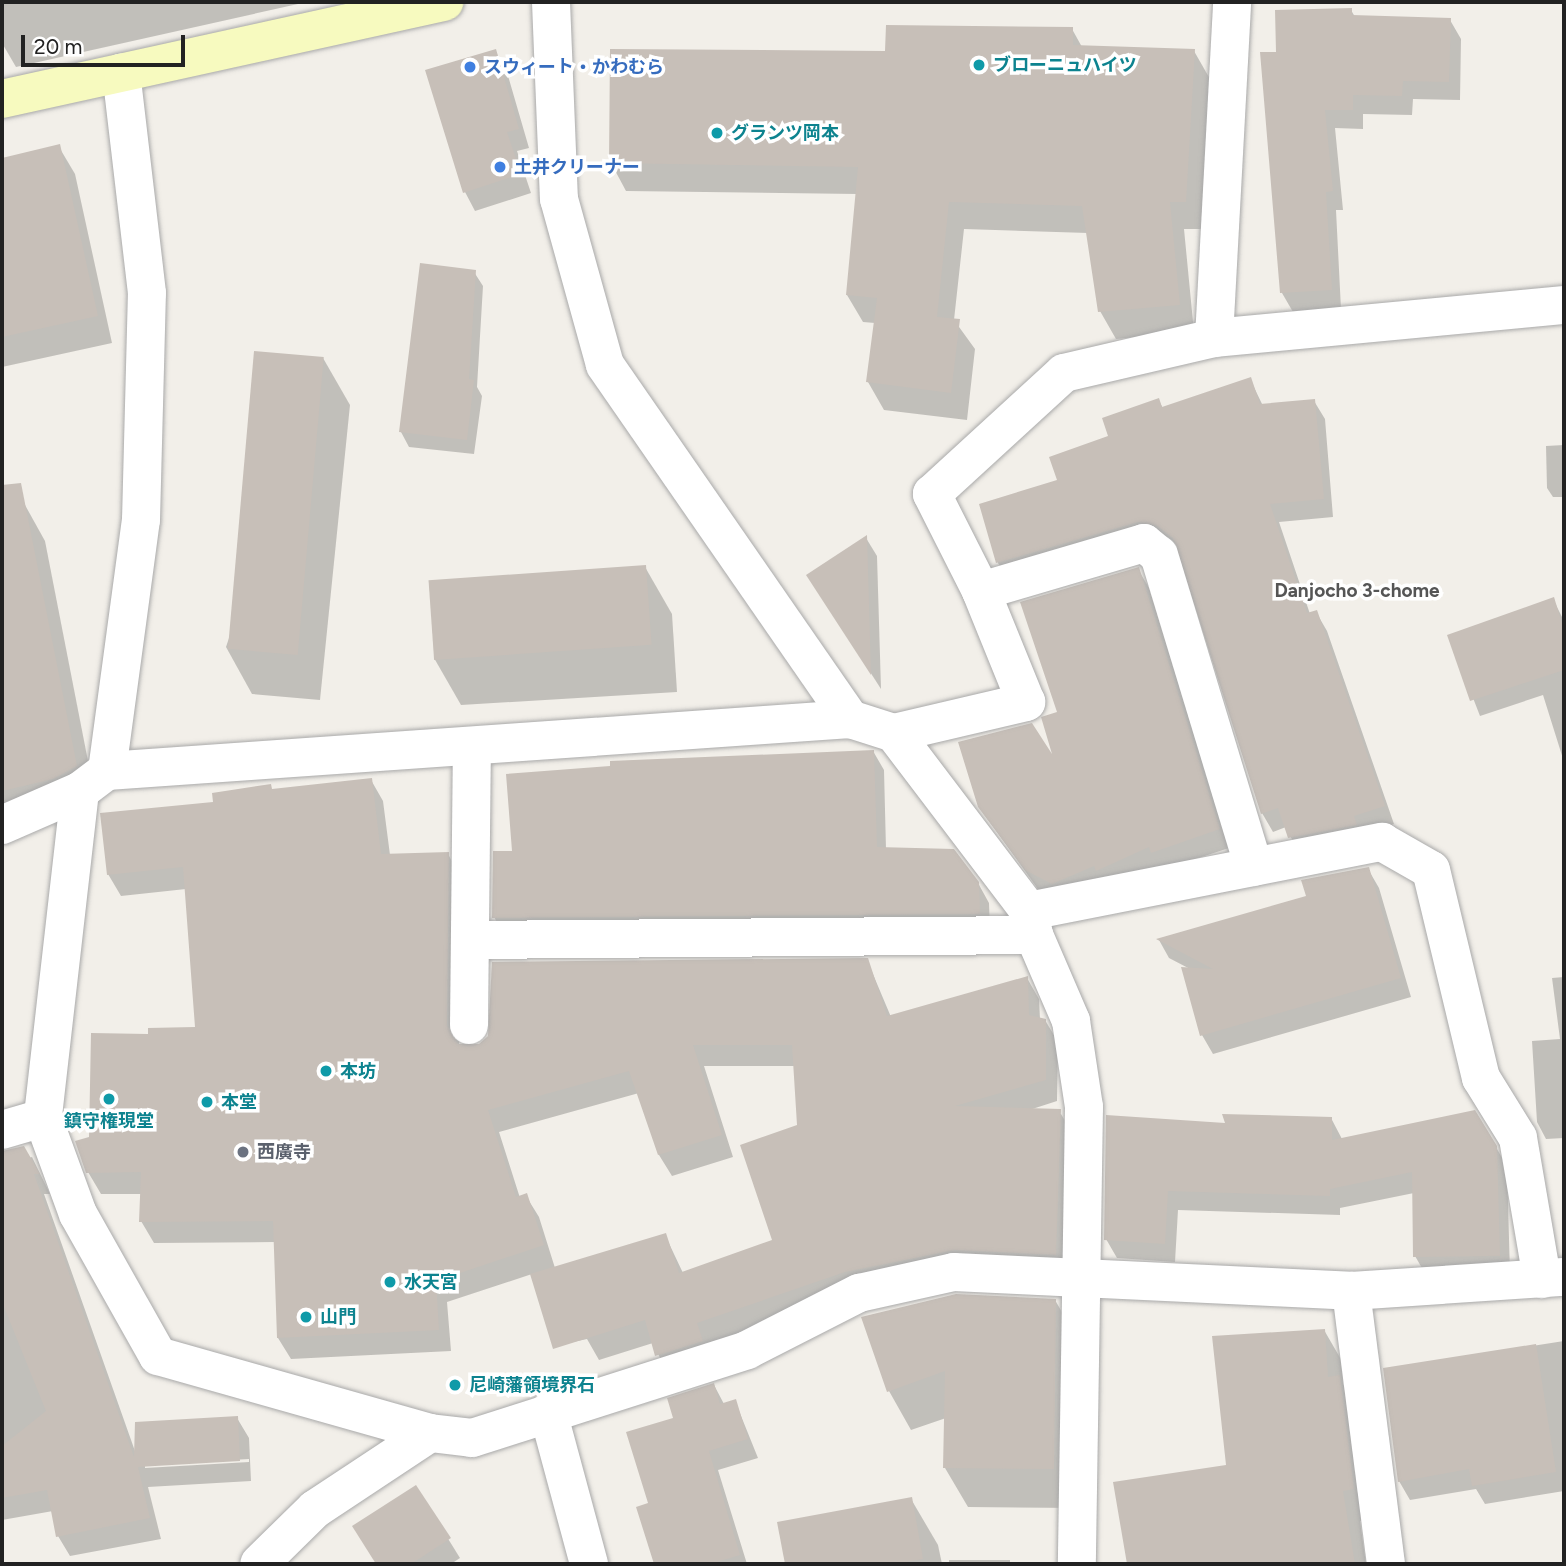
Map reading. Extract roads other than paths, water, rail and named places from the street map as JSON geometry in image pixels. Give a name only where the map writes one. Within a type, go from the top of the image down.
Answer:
[{"type":"street","points":[[2,99],[445,2]]},
{"type":"street","points":[[551,2],[559,199],[606,365],[850,719]]},
{"type":"street","points":[[1214,338],[1232,2]]},
{"type":"street","points":[[121,73],[147,293],[141,520],[94,781],[43,1118],[78,1214],[158,1356],[430,1433],[472,1438],[747,1350],[859,1293],[954,1272],[1351,1291],[1553,1278],[1518,1138],[1481,1078],[1431,870],[1382,842],[1254,867],[1032,923],[472,940]]},
{"type":"street","points":[[2,825],[94,781],[850,719],[894,733],[1026,702],[981,591],[932,494],[1064,373],[1214,338],[1564,305]]},
{"type":"street","points":[[981,591],[1144,542],[1159,555],[1254,867]]},
{"type":"street","points":[[894,733],[1032,923],[1071,1021],[1084,1107],[1084,1280],[1077,1564]]},
{"type":"street","points":[[470,1026],[472,748]]},
{"type":"street","points":[[2,1130],[43,1118]]},
{"type":"street","points":[[1351,1291],[1386,1564]]},
{"type":"street","points":[[548,1412],[589,1564]]},
{"type":"street","points":[[259,1564],[315,1509],[430,1433]]},
{"type":"place","name":"ブローニュハイツ","points":[[979,65]]},
{"type":"place","name":"スウィート・かわむら","points":[[470,67]]},
{"type":"place","name":"グランツ岡本","points":[[717,133]]},
{"type":"place","name":"土井クリーナー","points":[[500,167]]},
{"type":"place","name":"本坊","points":[[326,1071]]},
{"type":"place","name":"鎮守権現堂","points":[[109,1099]]},
{"type":"place","name":"本堂","points":[[207,1102]]},
{"type":"place","name":"西廣寺","points":[[243,1152]]},
{"type":"place","name":"水天宮","points":[[390,1282]]},
{"type":"place","name":"山門","points":[[306,1317]]},
{"type":"place","name":"尼崎藩領境界石","points":[[455,1385]]},
{"type":"district","name":"Danjocho 3-chome","points":[[1357,591]]}]
